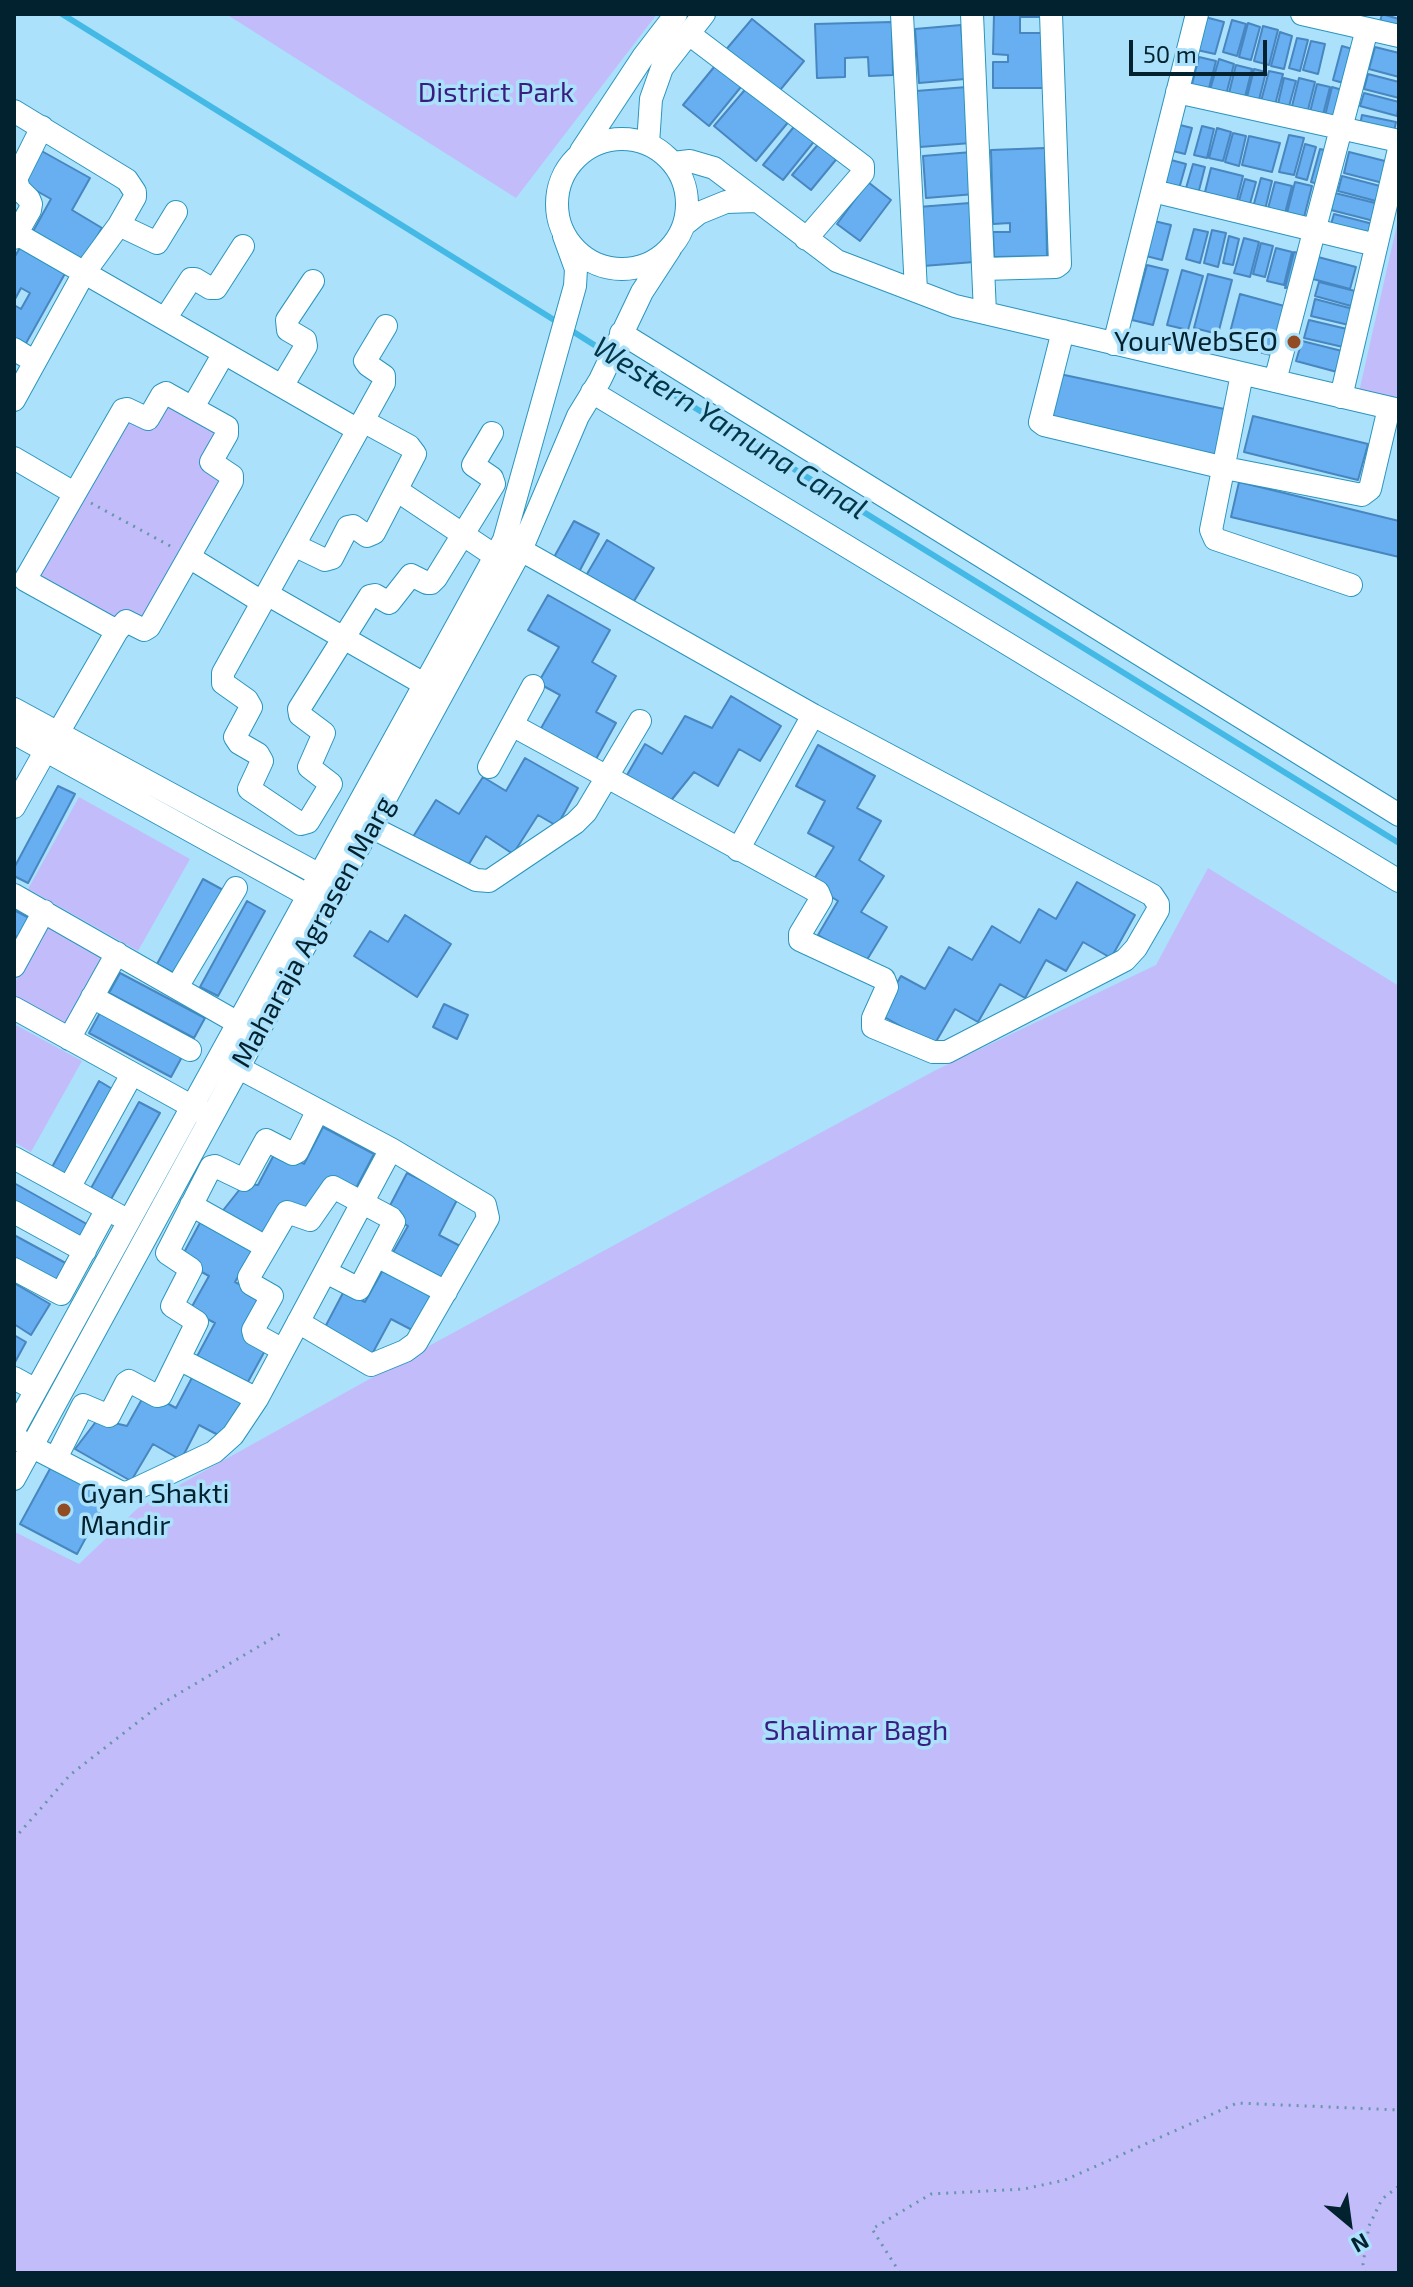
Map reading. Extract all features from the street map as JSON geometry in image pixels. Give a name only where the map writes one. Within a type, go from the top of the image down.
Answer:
[{"type":"street","points":[[578,155],[612,139],[630,139],[648,144],[673,163],[684,182],[688,204],[684,225],[670,249],[654,262],[634,269],[613,270],[593,264],[576,252],[564,236],[557,215],[557,193],[564,173],[676,14]]},
{"type":"street","points":[[648,144],[655,84],[662,68],[704,14]]},
{"type":"street","points":[[902,14],[916,291]]},
{"type":"street","points":[[972,14],[985,313]]},
{"type":"street","points":[[983,269],[1056,267],[1060,264],[1051,14]]},
{"type":"street","points":[[1114,344],[1197,14]]},
{"type":"street","points":[[1302,14],[1399,36]]},
{"type":"street","points":[[1275,381],[1367,29]]},
{"type":"street","points":[[689,34],[863,166],[863,173],[806,239]]},
{"type":"street","points":[[1177,92],[1399,141]]},
{"type":"street","points":[[14,111],[131,183],[135,197],[84,273],[14,400]]},
{"type":"street","points":[[42,127],[16,179],[19,189],[31,204],[15,236],[282,386],[413,450],[414,460],[374,533],[367,536],[353,526],[348,527],[329,560],[294,545]]},
{"type":"street","points":[[1341,397],[1399,149]]},
{"type":"street","points":[[673,163],[690,161],[714,168],[837,261],[955,306],[1063,331],[1114,344],[1394,409],[1370,489],[1362,495],[1225,468],[1044,425],[1040,422],[1063,331]]},
{"type":"street","points":[[1153,191],[1376,245]]},
{"type":"street","points":[[684,225],[712,206],[756,201]]},
{"type":"street","points":[[119,225],[157,243],[176,212]]},
{"type":"street","name":"Maharaja Agrasen Marg","points":[[360,822],[424,684],[504,540],[570,302],[576,269],[564,236]]},
{"type":"street","points":[[165,319],[191,279],[216,288],[243,246]]},
{"type":"street","name":"Maharaja Agrasen Marg","points":[[14,1479],[23,1442],[328,879],[521,550],[578,416],[642,292],[670,249]]},
{"type":"street","points":[[282,386],[306,346],[305,340],[288,330],[287,320],[313,281]]},
{"type":"street","points":[[386,326],[365,361],[382,373],[385,379],[222,677],[227,686],[247,700],[251,707],[235,737],[239,743],[258,754],[262,761],[249,789],[301,824],[308,822],[331,784],[309,767],[324,733],[300,715],[299,709],[370,596],[375,595],[389,603],[411,575],[427,583],[434,581],[494,484],[492,478],[473,465],[492,433]]},
{"type":"street","points":[[621,333],[1399,815]]},
{"type":"street","points":[[14,349],[35,362]]},
{"type":"street","points":[[193,407],[224,353]]},
{"type":"street","points":[[1242,374],[1211,530],[1215,539],[1351,585]]},
{"type":"street","points":[[596,386],[1399,881]]},
{"type":"street","points":[[14,807],[117,631],[126,621],[144,630],[149,627],[233,479],[211,462],[227,434],[227,427],[166,393],[148,419],[123,410],[20,577],[117,631]]},
{"type":"street","points":[[14,458],[74,493]]},
{"type":"street","points":[[398,491],[495,556]]},
{"type":"street","points":[[512,725],[820,894],[821,899],[800,934],[803,943],[887,981],[873,1018],[876,1030],[937,1053],[947,1052],[1125,960],[1136,948],[1158,910],[1152,895],[813,715],[521,550]]},
{"type":"street","points":[[189,557],[424,684]]},
{"type":"street","points":[[489,767],[533,686]]},
{"type":"street","points":[[14,709],[52,742],[316,901]]},
{"type":"street","points":[[738,850],[813,715]]},
{"type":"street","points":[[360,822],[476,880],[489,881],[575,823],[594,800],[640,721]]},
{"type":"street","points":[[14,733],[52,742],[328,879]]},
{"type":"street","points":[[177,987],[236,888]]},
{"type":"street","points":[[14,895],[238,1023]]},
{"type":"street","name":"Maharaja Agrasen Marg","points":[[228,1063],[238,1023],[316,901]]},
{"type":"street","points":[[16,957],[44,911]]},
{"type":"street","points":[[69,1039],[117,953]]},
{"type":"street","points":[[92,997],[190,1050]]},
{"type":"street","points":[[14,1008],[202,1112]]},
{"type":"street","points":[[228,1063],[391,1149],[487,1208],[488,1218],[446,1292],[416,1343],[405,1351],[374,1365],[298,1322]]},
{"type":"street","points":[[69,1188],[132,1074]]},
{"type":"street","points":[[56,1458],[83,1405],[109,1416],[129,1381],[160,1396],[197,1322],[173,1307],[191,1269],[167,1253],[212,1166],[243,1181],[265,1141],[295,1153],[318,1110]]},
{"type":"street","name":"Maharaja Agrasen Marg","points":[[14,1430],[129,1221],[202,1112]]},
{"type":"street","points":[[23,1442],[120,1492],[134,1491],[225,1444],[257,1399],[391,1149]]},
{"type":"street","points":[[14,1158],[129,1221]]},
{"type":"street","points":[[283,1350],[253,1333],[272,1298],[270,1292],[251,1284],[249,1280],[287,1212],[310,1220],[331,1187],[394,1222],[359,1289],[326,1272]]},
{"type":"street","points":[[191,1205],[266,1247]]},
{"type":"street","points":[[14,1269],[61,1294],[107,1209]]},
{"type":"street","points":[[14,1212],[85,1251]]},
{"type":"street","points":[[377,1256],[446,1292]]},
{"type":"street","points":[[179,1359],[257,1399]]},
{"type":"street","points":[[14,1378],[36,1390]]},
{"type":"path","points":[[74,493],[189,557]]},
{"type":"path","points":[[14,1839],[70,1775],[161,1704],[280,1634]]},
{"type":"path","points":[[900,2273],[872,2229],[931,2194],[1024,2189],[1065,2180],[1237,2103],[1399,2110]]},
{"type":"path","points":[[1365,2273],[1363,2264],[1369,2226],[1382,2199],[1399,2186]]},
{"type":"green space","name":"District Park","points":[[226,14],[657,14],[516,198]]},
{"type":"green space","points":[[1399,216],[1399,400],[1359,392]]},
{"type":"green space","points":[[167,399],[223,430],[202,468],[225,481],[144,625],[116,624],[33,578],[125,416]]},
{"type":"green space","points":[[79,797],[190,859],[138,951],[28,889]]},
{"type":"green space","name":"Shalimar Bagh","points":[[1208,868],[1399,986],[1399,2273],[14,2273],[15,1532],[79,1564],[138,1508],[427,1347],[934,1071],[1156,965]]},
{"type":"green space","points":[[47,924],[104,955],[64,1027],[14,1000],[14,984]]},
{"type":"green space","points":[[14,1024],[82,1061],[31,1152],[14,1142]]},
{"type":"building","points":[[994,14],[1049,14],[1048,17],[1020,17],[1020,33],[1048,33],[1048,88],[993,88],[993,62],[1008,62],[1008,55],[993,54]]},
{"type":"building","points":[[1382,14],[1399,19],[1399,34],[1378,29]]},
{"type":"building","points":[[1205,17],[1224,22],[1215,54],[1197,50]]},
{"type":"building","points":[[752,19],[804,61],[776,95],[724,52]]},
{"type":"building","points":[[1232,20],[1246,24],[1237,56],[1223,52]]},
{"type":"building","points":[[892,22],[893,75],[869,76],[868,57],[845,58],[845,77],[817,78],[815,24]]},
{"type":"building","points":[[1248,23],[1260,27],[1251,60],[1239,57]]},
{"type":"building","points":[[961,25],[965,79],[919,83],[915,29]]},
{"type":"building","points":[[1263,26],[1278,30],[1269,65],[1254,61]]},
{"type":"building","points":[[1280,32],[1292,36],[1284,69],[1271,66]]},
{"type":"building","points":[[1297,38],[1308,40],[1300,71],[1289,68]]},
{"type":"building","points":[[1311,41],[1325,44],[1318,74],[1303,70]]},
{"type":"building","points":[[1342,46],[1359,51],[1350,85],[1333,80]]},
{"type":"building","points":[[1375,47],[1399,53],[1399,77],[1369,69]]},
{"type":"building","points":[[1199,57],[1216,61],[1208,92],[1191,88]]},
{"type":"building","points":[[1219,59],[1234,64],[1226,95],[1210,90]]},
{"type":"building","points":[[719,61],[745,82],[709,126],[683,105]]},
{"type":"building","points":[[1236,65],[1252,69],[1244,101],[1228,97]]},
{"type":"building","points":[[1254,69],[1266,72],[1258,104],[1246,101]]},
{"type":"building","points":[[1269,71],[1283,74],[1274,109],[1260,105]]},
{"type":"building","points":[[1368,74],[1399,82],[1399,98],[1364,89]]},
{"type":"building","points":[[1284,78],[1296,81],[1288,110],[1277,108]]},
{"type":"building","points":[[1299,78],[1315,82],[1306,118],[1290,114]]},
{"type":"building","points":[[1317,84],[1330,87],[1322,119],[1309,116]]},
{"type":"building","points":[[749,85],[790,120],[756,161],[714,126]]},
{"type":"building","points":[[967,87],[971,143],[920,147],[916,91]]},
{"type":"building","points":[[1332,87],[1349,92],[1341,124],[1324,120]]},
{"type":"building","points":[[1364,93],[1399,102],[1397,116],[1360,106]]},
{"type":"building","points":[[1362,115],[1396,122],[1393,136],[1359,130]]},
{"type":"building","points":[[797,123],[816,139],[783,180],[763,165]]},
{"type":"building","points":[[1176,124],[1192,128],[1185,154],[1169,150]]},
{"type":"building","points":[[1202,126],[1214,129],[1207,158],[1194,155]]},
{"type":"building","points":[[1217,128],[1231,132],[1223,161],[1209,158]]},
{"type":"building","points":[[1233,133],[1246,136],[1239,166],[1225,162]]},
{"type":"building","points":[[1289,135],[1304,138],[1294,175],[1279,172]]},
{"type":"building","points":[[1249,136],[1280,143],[1272,172],[1242,165]]},
{"type":"building","points":[[821,141],[839,156],[811,190],[792,175]]},
{"type":"building","points":[[1305,144],[1316,147],[1307,180],[1296,177]]},
{"type":"building","points":[[1045,148],[1047,256],[994,257],[993,232],[1010,232],[1010,223],[993,224],[991,150]]},
{"type":"building","points":[[38,149],[90,178],[72,210],[102,228],[82,263],[31,235],[51,199],[19,181]]},
{"type":"building","points":[[1320,149],[1333,152],[1325,186],[1311,182]]},
{"type":"building","points":[[972,152],[975,194],[926,198],[923,156]]},
{"type":"building","points":[[1349,152],[1389,162],[1383,183],[1344,173]]},
{"type":"building","points":[[1171,160],[1186,164],[1177,196],[1163,193]]},
{"type":"building","points":[[1193,164],[1205,167],[1197,198],[1184,195]]},
{"type":"building","points":[[1211,168],[1243,176],[1235,208],[1203,200]]},
{"type":"building","points":[[1342,176],[1380,186],[1376,201],[1338,191]]},
{"type":"building","points":[[1261,178],[1272,181],[1264,214],[1252,211]]},
{"type":"building","points":[[1245,179],[1256,182],[1248,211],[1237,208]]},
{"type":"building","points":[[868,182],[891,200],[860,241],[837,224]]},
{"type":"building","points":[[1275,182],[1292,186],[1283,221],[1266,216]]},
{"type":"building","points":[[1295,182],[1312,186],[1302,225],[1285,221]]},
{"type":"building","points":[[1335,193],[1383,205],[1378,222],[1331,210]]},
{"type":"building","points":[[970,203],[974,262],[923,266],[918,207]]},
{"type":"building","points":[[1334,214],[1373,224],[1368,241],[1329,231]]},
{"type":"building","points":[[1154,221],[1171,225],[1162,260],[1146,256]]},
{"type":"building","points":[[1194,229],[1208,232],[1200,263],[1186,259]]},
{"type":"building","points":[[1212,230],[1226,233],[1218,267],[1204,263]]},
{"type":"building","points":[[1229,236],[1239,239],[1233,265],[1223,263]]},
{"type":"building","points":[[1244,238],[1259,242],[1250,277],[1234,273]]},
{"type":"building","points":[[1261,243],[1273,246],[1265,277],[1253,274]]},
{"type":"building","points":[[22,244],[67,270],[25,345],[14,339],[14,305],[21,309],[30,293],[21,288],[14,301],[14,258]]},
{"type":"building","points":[[1276,248],[1292,252],[1284,285],[1267,281]]},
{"type":"building","points":[[1294,252],[1305,254],[1295,286],[1285,288]]},
{"type":"building","points":[[1318,257],[1356,267],[1350,289],[1313,279]]},
{"type":"building","points":[[1147,265],[1168,270],[1153,325],[1132,320]]},
{"type":"building","points":[[1182,270],[1203,276],[1188,330],[1167,325]]},
{"type":"building","points":[[1208,274],[1232,280],[1218,334],[1194,328]]},
{"type":"building","points":[[1319,282],[1355,291],[1351,306],[1315,296]]},
{"type":"building","points":[[1240,294],[1288,307],[1275,356],[1227,344]]},
{"type":"building","points":[[1315,299],[1357,310],[1353,326],[1311,316]]},
{"type":"building","points":[[1309,320],[1347,329],[1343,347],[1304,338]]},
{"type":"building","points":[[1302,341],[1342,351],[1337,372],[1296,361]]},
{"type":"building","points":[[1055,373],[1229,410],[1218,459],[1044,422]]},
{"type":"building","points":[[1253,416],[1368,444],[1358,480],[1244,452]]},
{"type":"building","points":[[1239,482],[1399,521],[1399,557],[1231,517]]},
{"type":"building","points":[[574,521],[599,534],[579,572],[553,559]]},
{"type":"building","points":[[607,540],[654,568],[631,606],[584,579]]},
{"type":"building","points":[[548,595],[610,630],[592,662],[616,676],[596,712],[616,723],[591,768],[536,737],[560,695],[538,683],[559,647],[528,630]]},
{"type":"building","points":[[731,696],[781,726],[760,761],[739,749],[718,786],[694,772],[669,803],[627,775],[645,744],[662,754],[685,716],[712,728]]},
{"type":"building","points":[[818,745],[875,776],[857,808],[881,821],[859,860],[884,876],[861,912],[887,927],[865,963],[818,935],[838,901],[811,884],[834,847],[808,833],[825,801],[796,786]]},
{"type":"building","points":[[525,758],[578,788],[557,826],[538,815],[513,854],[486,836],[464,872],[411,840],[436,800],[459,814],[483,777],[506,791]]},
{"type":"building","points":[[58,786],[75,794],[28,883],[14,876],[14,868]]},
{"type":"building","points":[[203,879],[225,891],[179,976],[157,964]]},
{"type":"building","points":[[1077,882],[1135,915],[1111,958],[1083,942],[1066,971],[1046,960],[1025,998],[1000,984],[978,1022],[955,1009],[934,1045],[879,1014],[901,976],[925,989],[949,947],[972,960],[992,926],[1020,943],[1039,909],[1056,919]]},
{"type":"building","points":[[247,901],[265,911],[218,996],[200,987]]},
{"type":"building","points":[[14,910],[31,919],[21,939],[14,935]]},
{"type":"building","points":[[405,915],[451,944],[417,997],[354,956],[370,931],[388,942]]},
{"type":"building","points":[[120,973],[205,1018],[194,1038],[109,993]]},
{"type":"building","points":[[444,1004],[468,1015],[457,1039],[433,1027]]},
{"type":"building","points":[[101,1011],[183,1055],[171,1077],[89,1033]]},
{"type":"building","points":[[99,1081],[114,1090],[66,1177],[51,1169]]},
{"type":"building","points":[[139,1102],[160,1113],[110,1201],[90,1190]]},
{"type":"building","points":[[323,1127],[374,1154],[354,1192],[327,1179],[305,1218],[262,1242],[217,1218],[244,1184],[258,1185],[277,1149],[304,1164]]},
{"type":"building","points":[[407,1173],[458,1198],[439,1235],[464,1248],[444,1284],[391,1256],[408,1226],[385,1215]]},
{"type":"building","points":[[14,1183],[92,1227],[83,1244],[14,1206]]},
{"type":"building","points":[[201,1221],[253,1250],[235,1282],[267,1299],[247,1335],[267,1347],[244,1389],[194,1362],[215,1323],[190,1310],[209,1276],[180,1260]]},
{"type":"building","points":[[14,1235],[71,1266],[61,1286],[14,1260]]},
{"type":"building","points":[[384,1268],[434,1295],[414,1331],[391,1319],[371,1356],[323,1331],[344,1291],[365,1302]]},
{"type":"building","points":[[14,1283],[50,1304],[31,1335],[14,1324]]},
{"type":"building","points":[[14,1335],[26,1342],[14,1364]]},
{"type":"building","points":[[195,1372],[244,1398],[222,1437],[199,1425],[181,1460],[153,1444],[131,1481],[75,1449],[98,1419],[127,1426],[146,1392],[176,1408]]},
{"type":"building","name":"Gyan Shakti Mandir","points":[[51,1467],[108,1497],[77,1554],[20,1524]]},
{"type":"waterway","name":"Western Yamuna Canal","points":[[62,14],[559,323]]},
{"type":"waterway","name":"Western Yamuna Canal","points":[[569,329],[607,353]]},
{"type":"waterway","name":"Western Yamuna Canal","points":[[616,359],[1399,843]]},
{"type":"place","name":"YourWebSEO","points":[[1294,342]]},
{"type":"place","name":"Gyan Shakti Mandir","points":[[64,1510]]}]
